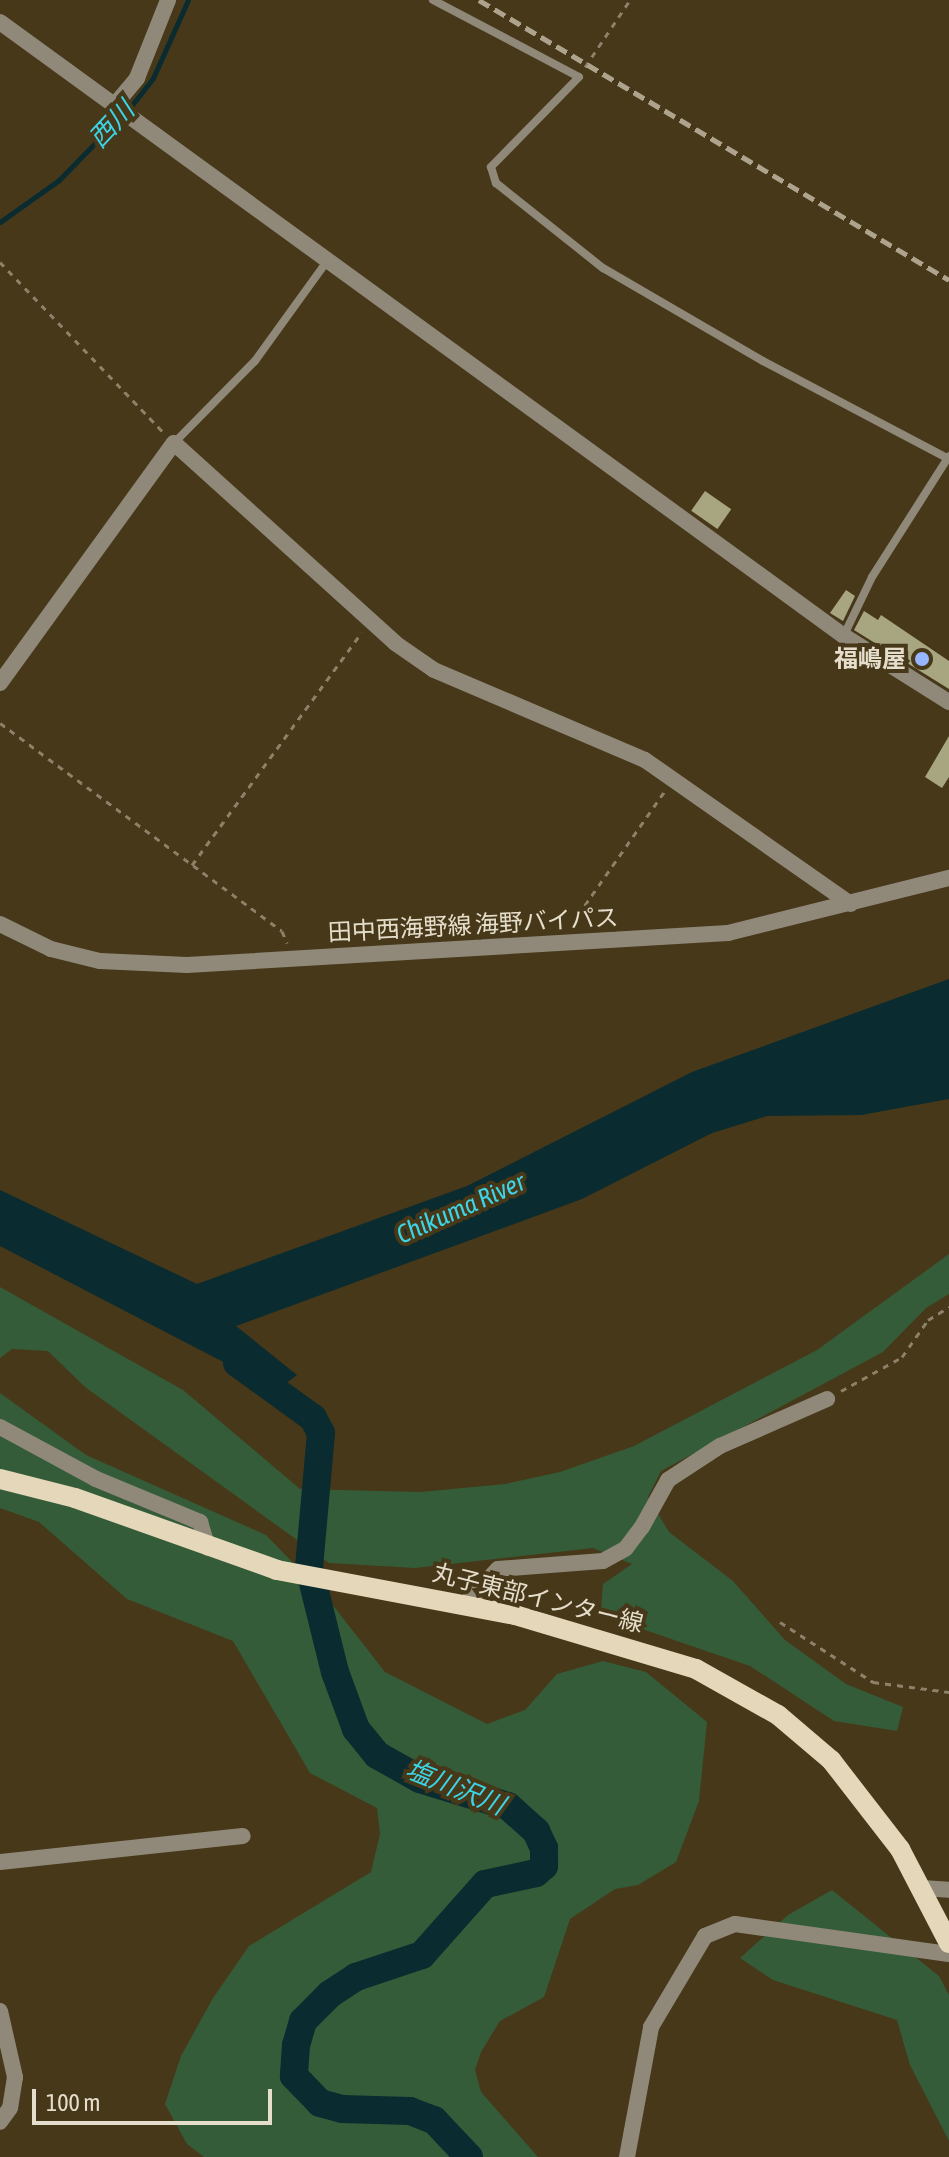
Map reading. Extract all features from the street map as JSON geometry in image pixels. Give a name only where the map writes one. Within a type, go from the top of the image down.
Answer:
[{"type":"main road","name":"丸子東部インター線","points":[[0,1479],[75,1498],[208,1548],[277,1570],[465,1604],[623,1644],[696,1669],[747,1695],[831,1760],[883,1824],[922,1888],[949,1943]]},
{"type":"street","points":[[113,107],[137,78],[168,0]]},
{"type":"street","points":[[0,22],[844,636],[949,702]]},
{"type":"street","points":[[0,683],[174,443],[371,621],[434,670],[590,734],[675,777],[851,904]]},
{"type":"street","name":"田中西海野線 海野バイパス","points":[[0,924],[51,949],[143,967],[728,933],[949,878]]},
{"type":"street","points":[[465,1604],[498,1569],[603,1561],[634,1537],[668,1480],[720,1446],[827,1399]]},
{"type":"street","points":[[0,1427],[96,1479],[200,1522],[208,1548]]},
{"type":"street","points":[[0,1862],[243,1836]]},
{"type":"street","points":[[922,1888],[949,1890]]},
{"type":"street","points":[[627,2157],[651,2027],[705,1936],[735,1924],[949,1954]]},
{"type":"street","points":[[0,2011],[15,2077],[3,2110]]},
{"type":"lane","points":[[433,0],[579,77],[491,167],[496,183],[603,268],[763,361],[948,457],[872,577],[844,636]]},
{"type":"lane","points":[[174,443],[255,361],[328,260]]},
{"type":"path","points":[[579,77],[630,0]]},
{"type":"path","points":[[0,262],[174,443]]},
{"type":"path","points":[[192,865],[371,621]]},
{"type":"path","points":[[0,723],[282,931],[293,958]]},
{"type":"path","points":[[568,944],[573,918],[675,777]]},
{"type":"path","points":[[827,1399],[902,1357],[928,1320],[949,1307]]},
{"type":"path","points":[[780,1622],[873,1682],[949,1692]]},
{"type":"green space","points":[[949,1254],[949,1294],[926,1308],[883,1352],[661,1471],[648,1497],[669,1532],[733,1581],[785,1640],[846,1684],[903,1707],[897,1731],[834,1721],[750,1666],[639,1628],[601,1609],[603,1584],[632,1564],[593,1548],[415,1568],[329,1563],[85,1387],[48,1351],[12,1349],[0,1358],[0,1287],[183,1390],[300,1489],[421,1492],[505,1484],[560,1472],[634,1446],[817,1350]]},
{"type":"green space","points":[[0,1393],[86,1455],[266,1535],[328,1599],[385,1672],[487,1724],[525,1710],[557,1674],[603,1661],[646,1672],[707,1722],[699,1801],[676,1862],[638,1885],[615,1889],[570,1919],[544,1997],[500,2021],[481,2052],[475,2070],[481,2092],[538,2157],[204,2157],[187,2144],[165,2104],[181,2056],[213,1998],[249,1946],[371,1872],[380,1834],[377,1808],[310,1773],[233,1641],[127,1599],[39,1522],[0,1508]]},
{"type":"green space","points":[[832,1890],[939,1976],[949,1995],[949,2141],[910,2065],[897,2020],[773,1980],[740,1958],[788,1915]]},
{"type":"water","name":"Chikuma River","points":[[949,979],[949,1099],[861,1115],[767,1116],[712,1133],[582,1199],[236,1326],[297,1375],[277,1390],[0,1246],[0,1190],[197,1284],[467,1186],[692,1072]]},
{"type":"building","points":[[705,491],[731,509],[717,529],[691,511]]},
{"type":"building","points":[[846,590],[855,596],[843,621],[830,613]]},
{"type":"building","points":[[864,611],[878,620],[881,615],[949,661],[949,689],[854,630]]},
{"type":"building","points":[[949,736],[949,777],[942,788],[925,777]]},
{"type":"waterway","name":"西川","points":[[0,222],[59,180],[132,105],[153,78],[188,0]]},
{"type":"waterway","name":"塩川沢川","points":[[237,1363],[313,1418],[321,1433],[309,1567],[335,1672],[356,1729],[377,1755],[420,1779],[508,1806],[536,1831],[544,1848],[544,1866],[536,1873],[485,1884],[422,1955],[356,1977],[330,1994],[303,2021],[296,2045],[294,2076],[320,2103],[342,2109],[410,2111],[434,2120],[469,2157]]},
{"type":"railway","points":[[479,0],[949,280]]},
{"type":"place","name":"福嶋屋","points":[[922,659]]}]
